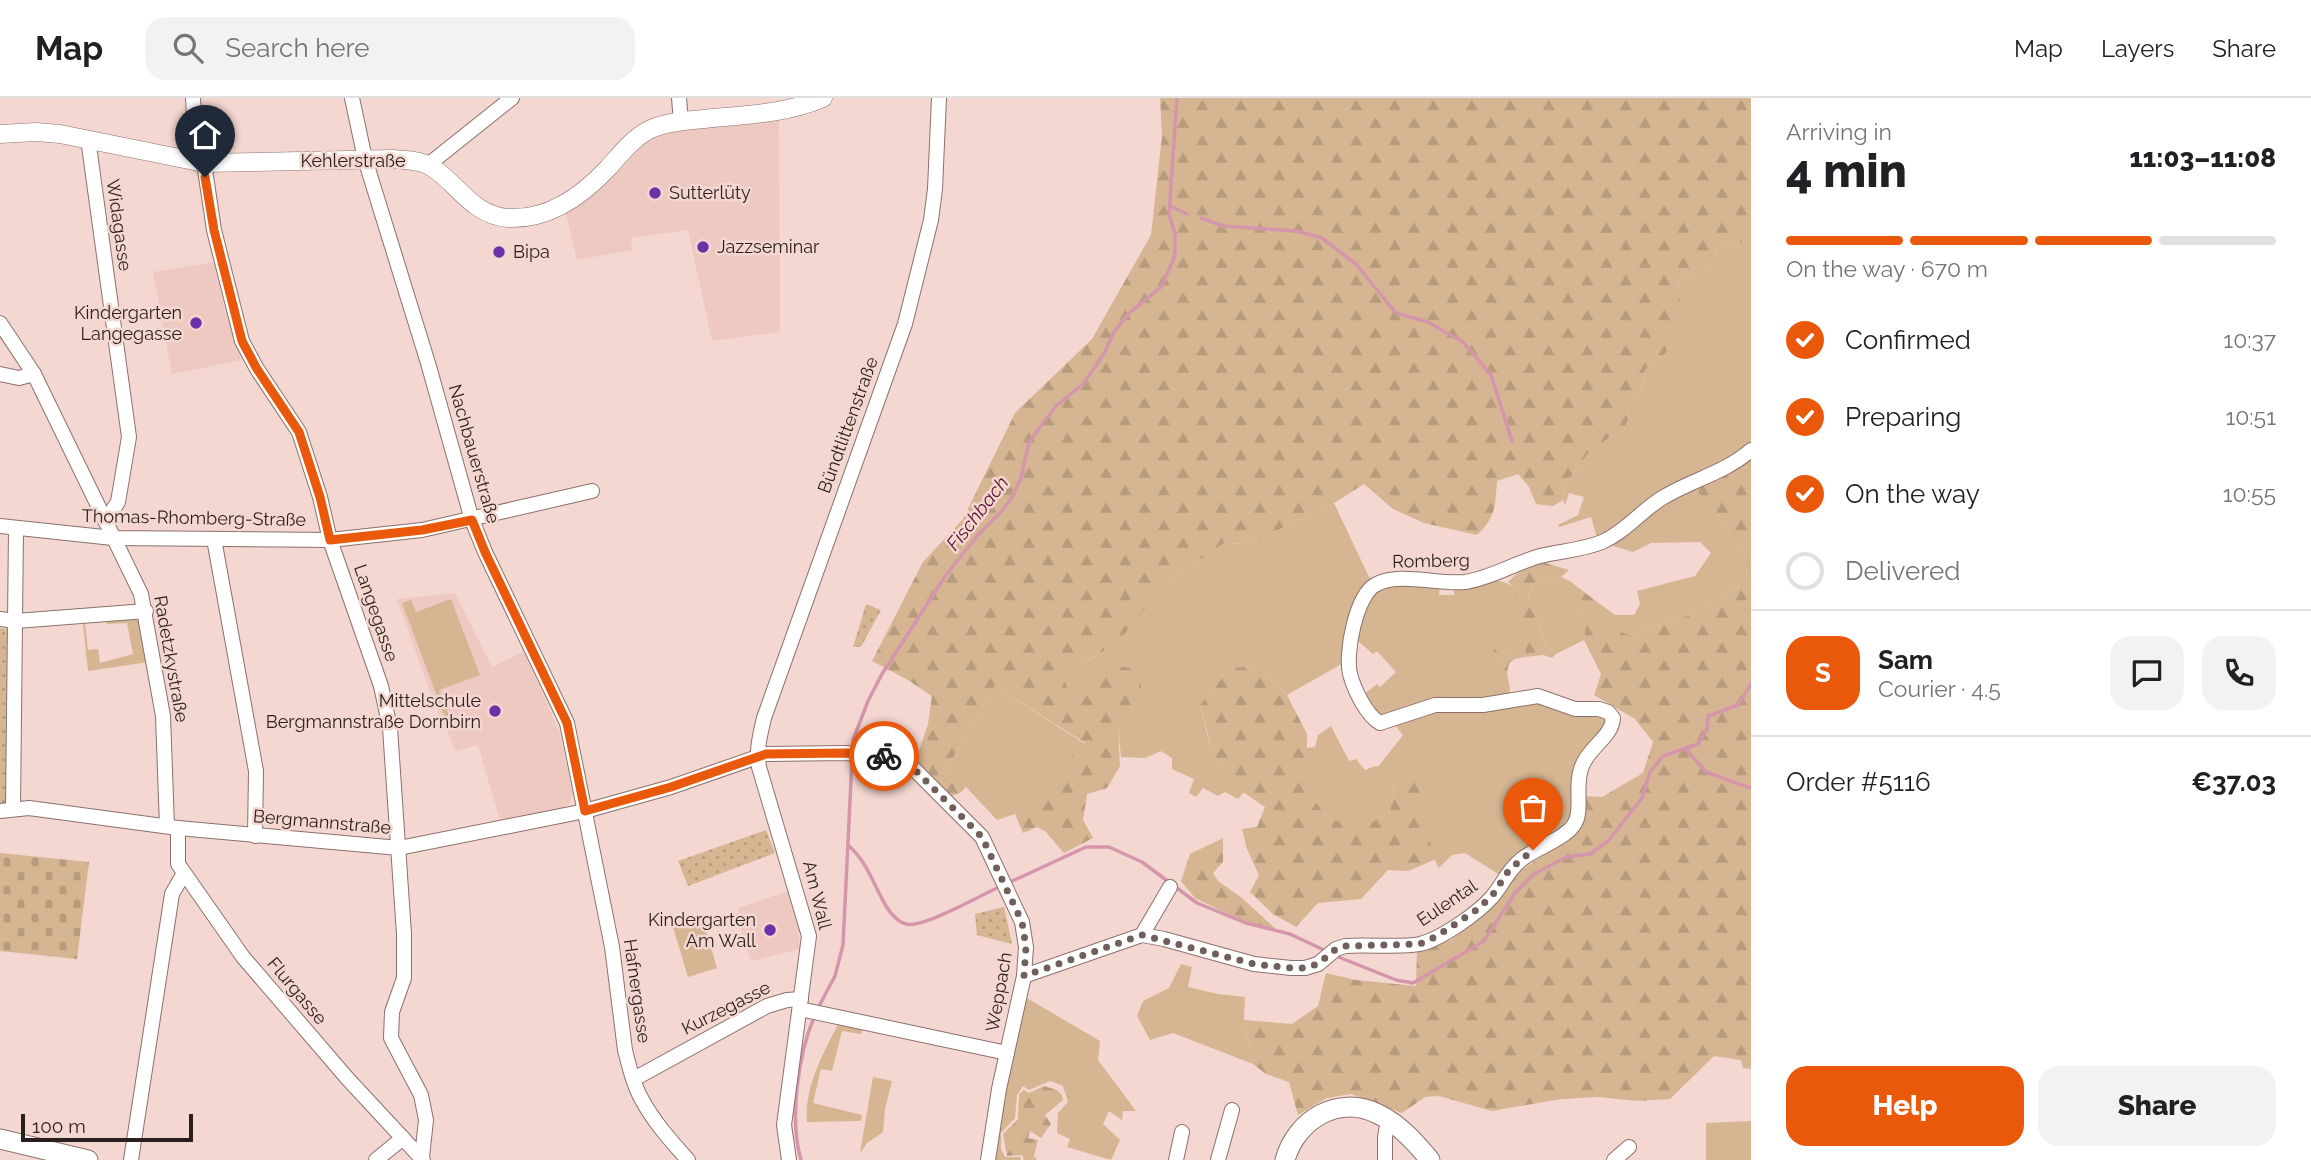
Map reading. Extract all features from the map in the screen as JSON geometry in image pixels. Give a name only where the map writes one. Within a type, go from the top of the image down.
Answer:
[{"type":"main road","points":[[1285,1160],[1293,1139],[1306,1124],[1332,1109],[1347,1107],[1363,1108],[1388,1120],[1430,1160]]},
{"type":"main road","points":[[0,1139],[88,1160]]},
{"type":"street","name":"Langegasse","points":[[193,98],[196,149],[242,341],[257,369],[299,432],[320,497],[330,540],[381,685],[388,717],[395,777],[404,934],[404,978],[392,1012],[391,1038],[421,1095],[426,1120],[423,1159]]},
{"type":"street","name":"Nachbauerstraße","points":[[352,98],[365,159],[428,363],[472,520],[567,723],[585,811]]},
{"type":"street","points":[[428,165],[512,98]]},
{"type":"street","points":[[679,98],[681,122]]},
{"type":"street","name":"Kehlerstraße","points":[[0,134],[36,132],[90,139],[199,162],[402,160],[428,165],[476,208],[492,215],[526,217],[545,214],[578,195],[640,135],[657,127],[772,105],[812,103],[823,98]]},
{"type":"street","name":"Bündtlittenstraße","points":[[757,757],[764,718],[908,312],[931,220],[939,98]]},
{"type":"street","name":"Widagasse","points":[[90,139],[129,436],[118,502],[105,521]]},
{"type":"street","name":"Radetzkystraße","points":[[0,323],[34,374],[141,594],[163,716],[172,827]]},
{"type":"street","points":[[0,374],[19,378],[34,374]]},
{"type":"street","name":"Romberg","points":[[1599,709],[1574,709],[1538,696],[1483,705],[1436,705],[1380,723],[1373,719],[1362,702],[1350,674],[1350,652],[1357,611],[1371,587],[1386,580],[1462,582],[1484,578],[1540,556],[1602,542],[1620,532],[1661,498],[1740,460],[1751,450]]},
{"type":"street","name":"Thomas-Rhomberg-Straße","points":[[0,526],[113,538],[330,540],[422,530],[592,491]]},
{"type":"street","points":[[6,810],[16,621],[16,529]]},
{"type":"street","points":[[214,539],[256,771],[255,836]]},
{"type":"street","points":[[0,619],[16,621],[146,611]]},
{"type":"street","name":"Eulental","points":[[1142,935],[1254,964],[1305,968],[1345,946],[1420,944],[1437,936],[1484,904],[1509,870],[1533,850],[1571,829],[1577,821],[1577,791],[1583,763],[1595,744],[1613,726],[1613,718],[1608,712],[1599,709]]},
{"type":"street","name":"Weppach","points":[[757,757],[766,754],[844,753],[892,757],[908,763],[982,837],[1022,922],[1026,947],[1024,976],[988,1160]]},
{"type":"street","name":"Bergmannstraße","points":[[6,810],[29,808],[255,836],[399,848],[585,811],[671,787],[757,757]]},
{"type":"street","name":"Am Wall","points":[[757,757],[806,920],[808,950],[803,1006],[784,1125],[789,1160]]},
{"type":"street","name":"Hafnergasse","points":[[585,811],[612,947],[625,1050],[640,1097],[664,1132],[688,1160]]},
{"type":"street","name":"Flurgasse","points":[[172,827],[178,864],[243,957],[346,1078],[423,1159]]},
{"type":"street","points":[[131,1160],[172,894],[184,873]]},
{"type":"street","points":[[1024,976],[1142,935],[1170,887]]},
{"type":"street","name":"Kurzegasse","points":[[634,1079],[751,1013],[778,1002],[803,1006]]},
{"type":"street","name":"Weppach","points":[[803,1006],[1007,1053]]},
{"type":"street","points":[[1218,1160],[1232,1110]]},
{"type":"street","points":[[1385,1160],[1384,1138],[1388,1120]]},
{"type":"street","points":[[1176,1160],[1182,1132]]},
{"type":"street","points":[[376,1160],[403,1138]]},
{"type":"street","points":[[1614,1160],[1629,1147]]},
{"type":"shaded area","points":[[779,118],[780,332],[712,341],[688,230],[631,238],[632,250],[577,260],[565,211],[632,150],[658,134],[676,129]]},
{"type":"shaded area","name":"Kindergarten Langegasse","points":[[214,262],[224,306],[242,360],[172,374],[153,272]]},
{"type":"shaded area","name":"Mittelschule Bergmannstraße Dornbirn","points":[[455,593],[492,667],[524,651],[559,731],[573,795],[569,804],[563,808],[500,821],[478,745],[456,751],[435,706],[397,599]]},
{"type":"shaded area","name":"Kindergarten Am Wall","points":[[788,891],[798,925],[800,949],[751,961],[737,914],[738,908]]},
{"type":"green space","points":[[1160,98],[1751,98],[1751,229],[1743,242],[1717,247],[1712,262],[1704,270],[1678,281],[1681,297],[1679,303],[1683,311],[1676,340],[1666,348],[1667,352],[1645,370],[1641,391],[1629,405],[1624,430],[1599,444],[1587,455],[1566,481],[1563,500],[1553,506],[1536,504],[1529,487],[1518,474],[1497,481],[1493,511],[1477,535],[1424,523],[1393,509],[1364,484],[1334,503],[1249,544],[1224,543],[1166,583],[1122,637],[1108,636],[1099,642],[1105,650],[1089,660],[1077,659],[1061,666],[1069,695],[1093,682],[1101,663],[1142,670],[1140,701],[1118,727],[1120,766],[1107,788],[1087,794],[1083,820],[1093,838],[1064,853],[1045,831],[1037,827],[1023,833],[1015,814],[1085,743],[995,686],[945,772],[960,793],[947,798],[915,762],[928,724],[932,696],[872,661],[923,562],[963,519],[1015,413],[1092,339],[1151,235],[1162,136]]},
{"type":"green space","points":[[1751,229],[1751,468],[1743,467],[1692,486],[1714,509],[1745,554],[1747,580],[1690,615],[1630,635],[1588,621],[1584,640],[1556,654],[1546,647],[1538,621],[1527,599],[1535,584],[1561,577],[1571,582],[1562,602],[1578,613],[1586,604],[1597,602],[1615,615],[1634,615],[1640,604],[1637,591],[1695,576],[1711,553],[1700,542],[1651,543],[1633,552],[1598,541],[1591,517],[1559,527],[1558,525],[1578,515],[1584,497],[1569,493],[1565,505],[1563,500],[1566,481],[1591,451],[1624,430],[1629,405],[1641,391],[1645,370],[1667,352],[1665,348],[1681,297],[1678,281],[1704,270],[1712,262],[1717,247],[1743,242]]},
{"type":"green space","points":[[1743,467],[1751,468],[1751,1069],[1743,1068],[1741,1060],[1714,1056],[1670,1099],[1561,1099],[1492,1111],[1439,1096],[1425,1097],[1402,1113],[1351,1094],[1327,1098],[1298,1115],[1289,1082],[1266,1074],[1253,1064],[1244,1020],[1292,1024],[1318,1006],[1326,973],[1356,980],[1416,986],[1417,951],[1451,940],[1498,902],[1508,880],[1579,829],[1582,796],[1602,797],[1643,773],[1653,742],[1635,719],[1594,695],[1601,674],[1584,640],[1587,620],[1630,635],[1690,615],[1747,580],[1745,554],[1714,509],[1692,486]]},
{"type":"green space","points":[[1334,503],[1369,577],[1375,582],[1440,583],[1439,595],[1454,595],[1455,583],[1495,580],[1510,585],[1516,590],[1526,635],[1525,657],[1515,659],[1509,650],[1493,650],[1502,666],[1502,686],[1510,689],[1509,696],[1605,716],[1607,721],[1582,759],[1584,810],[1547,850],[1508,880],[1465,853],[1452,855],[1439,868],[1395,781],[1390,811],[1361,829],[1328,818],[1307,791],[1307,748],[1315,747],[1318,735],[1331,726],[1349,761],[1356,759],[1365,770],[1378,767],[1403,735],[1392,722],[1381,720],[1363,695],[1377,684],[1380,687],[1396,672],[1377,651],[1373,654],[1357,640],[1345,662],[1287,695],[1254,665],[1229,669],[1200,705],[1209,742],[1218,764],[1244,792],[1238,799],[1225,792],[1218,796],[1203,788],[1196,797],[1189,793],[1194,779],[1172,769],[1172,758],[1161,751],[1145,758],[1121,757],[1118,727],[1140,701],[1093,682],[1068,696],[1060,666],[1077,659],[1090,660],[1104,650],[1098,642],[1108,636],[1122,636],[1166,583],[1224,543],[1249,544]]},
{"type":"green space","points":[[1542,562],[1569,570],[1561,577],[1535,584],[1527,598],[1546,647],[1556,654],[1552,658],[1543,655],[1525,657],[1526,635],[1512,620],[1516,590],[1508,582],[1524,567]]},
{"type":"green space","points":[[1571,582],[1597,602],[1586,604],[1578,613],[1561,602]]},
{"type":"green space","points":[[451,599],[480,675],[439,690],[450,718],[446,720],[402,603],[411,600],[416,612]]},
{"type":"green space","points":[[866,604],[881,610],[861,647],[853,647]]},
{"type":"green space","points":[[106,618],[140,621],[149,662],[88,671],[85,623],[88,650],[98,649],[100,663],[133,654],[127,623],[107,624]]},
{"type":"green space","points":[[0,628],[7,629],[8,633],[7,803],[0,805]]},
{"type":"green space","points":[[1499,646],[1503,652],[1509,650],[1515,659],[1509,663],[1507,673],[1510,689],[1502,686],[1502,666],[1493,650]]},
{"type":"green space","points":[[1254,665],[1287,695],[1307,734],[1307,791],[1328,818],[1362,828],[1390,811],[1395,781],[1415,770],[1434,860],[1408,871],[1388,870],[1361,899],[1318,903],[1296,927],[1273,914],[1250,892],[1259,875],[1247,849],[1242,829],[1257,827],[1265,807],[1228,782],[1213,754],[1200,705],[1229,669]]},
{"type":"green space","points":[[995,686],[1085,744],[1015,814],[997,820],[966,787],[960,793],[945,772]]},
{"type":"green space","points":[[766,830],[775,853],[688,886],[678,861]]},
{"type":"green space","points":[[1223,838],[1223,862],[1213,873],[1218,881],[1242,898],[1279,932],[1240,920],[1195,898],[1181,881],[1190,854]]},
{"type":"green space","points":[[0,853],[89,862],[77,959],[0,951]]},
{"type":"green space","points":[[1004,907],[1012,944],[977,935],[975,914]]},
{"type":"green space","points":[[702,917],[717,968],[688,977],[672,924]]},
{"type":"green space","points":[[1181,964],[1192,967],[1188,987],[1245,997],[1244,1020],[1253,1064],[1173,1033],[1150,1040],[1137,1016],[1143,1001],[1169,988]]},
{"type":"green space","points":[[1025,997],[1100,1041],[1098,1060],[1136,1111],[1123,1111],[1122,1120],[1109,1111],[1103,1124],[1120,1140],[1111,1160],[1067,1147],[1070,1139],[1057,1133],[1058,1113],[1068,1102],[1063,1086],[1050,1081],[1029,1090],[1023,1086],[1017,1095],[1015,1118],[1001,1133],[1001,1149],[1005,1157],[1020,1157],[1021,1160],[993,1160]]},
{"type":"green space","points":[[839,1022],[863,1027],[861,1034],[842,1031],[832,1071],[821,1069],[813,1103],[862,1115],[861,1121],[807,1122],[812,1083]]},
{"type":"green space","points":[[873,1077],[892,1081],[883,1132],[867,1143],[860,1153]]},
{"type":"green space","points":[[1044,1086],[1057,1090],[1063,1100],[1045,1115],[1051,1124],[1041,1138],[1030,1131],[1028,1138],[1038,1140],[1034,1156],[1037,1160],[1024,1160],[1022,1155],[1007,1156],[1003,1134],[1018,1119],[1019,1094],[1024,1090],[1029,1093]]},
{"type":"green space","points":[[1751,1121],[1751,1160],[1706,1160],[1706,1123]]},
{"type":"waterway","name":"Fischbach","points":[[852,751],[853,740],[868,701],[882,674],[946,575],[1011,499],[1021,478],[1029,442],[1056,406],[1083,384],[1105,352],[1114,332],[1129,313],[1161,287],[1175,256],[1175,234],[1169,214],[1177,98]]},
{"type":"waterway","points":[[1170,206],[1187,214]]},
{"type":"waterway","points":[[1201,218],[1223,226],[1297,231],[1322,238],[1356,264],[1396,313],[1428,322],[1463,342],[1491,375],[1512,441]]},
{"type":"waterway","points":[[1336,956],[1396,980],[1413,983],[1484,941],[1515,893],[1534,874],[1566,857],[1590,854],[1609,840],[1642,798],[1650,772],[1663,756],[1698,744],[1707,729],[1708,716],[1738,705],[1751,684]]},
{"type":"waterway","points":[[1686,749],[1706,772],[1751,788]]},
{"type":"waterway","points":[[818,1008],[835,976],[843,945],[852,759]]},
{"type":"waterway","points":[[849,846],[866,867],[890,911],[906,924],[938,916],[1001,886]]},
{"type":"waterway","points":[[1008,883],[1086,847],[1109,847],[1142,862],[1197,903],[1246,923],[1290,934],[1326,951]]},
{"type":"waterway","points":[[801,1160],[796,1126],[797,1087],[804,1048],[815,1015]]},
{"type":"way so far","points":[[884,756],[908,763],[953,811],[982,837],[1022,922],[1026,947],[1024,976],[1142,935],[1254,964],[1291,968],[1318,964],[1336,949],[1345,946],[1420,944],[1475,911],[1492,896],[1509,870],[1533,850]]},
{"type":"place","name":"Sutterlüty","points":[[655,193]]},
{"type":"place","name":"Jazzseminar","points":[[703,247]]},
{"type":"place","name":"Bipa","points":[[499,252]]},
{"type":"place","name":"Kindergarten Langegasse","points":[[196,323]]},
{"type":"place","name":"Mittelschule Bergmannstraße Dornbirn","points":[[495,711]]},
{"type":"place","name":"Kindergarten Am Wall","points":[[770,930]]},
{"type":"route","points":[[205,177],[214,230],[242,341],[249,357],[299,432],[308,455],[330,540],[422,530],[472,520],[567,723],[585,811],[671,787],[766,754],[845,753],[884,756]]}]
